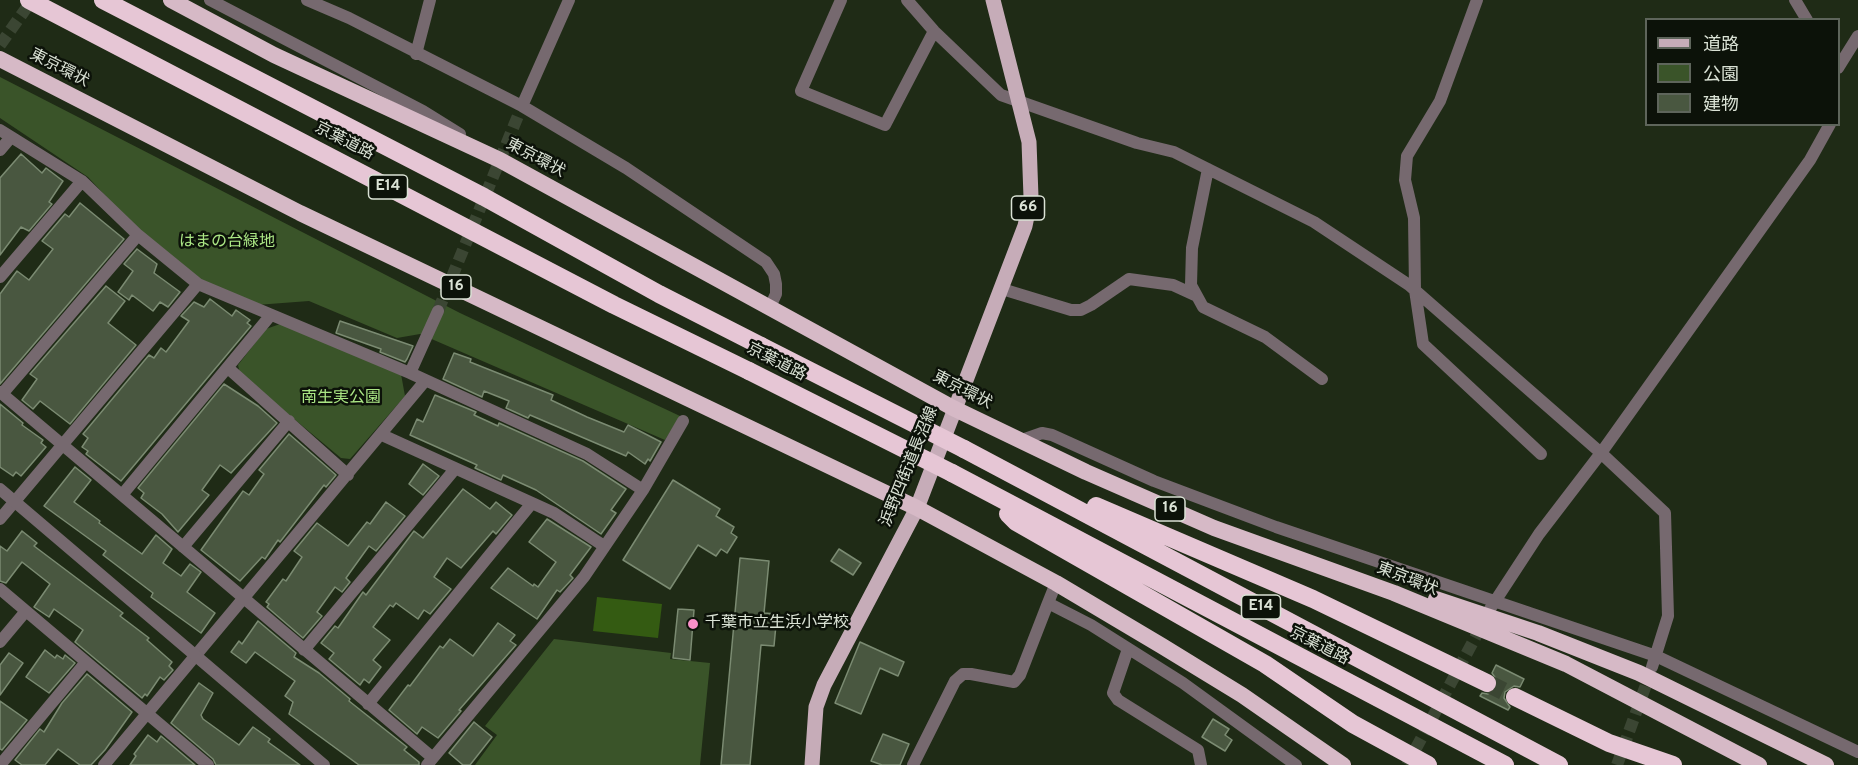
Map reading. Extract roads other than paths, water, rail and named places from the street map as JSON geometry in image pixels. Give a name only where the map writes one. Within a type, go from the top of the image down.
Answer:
[{"type":"highway","name":"京葉道路","points":[[29,0],[604,299],[952,473],[1505,765]]},
{"type":"highway","name":"京葉道路","points":[[103,0],[484,196],[659,294],[964,448],[1559,765]]},
{"type":"highway","name":"東京環状","points":[[171,0],[274,55],[500,160],[953,408],[1086,472],[1214,528],[1394,593],[1566,664],[1759,765]]},
{"type":"highway","name":"東京環状","points":[[0,59],[300,213],[917,508],[1056,583],[1242,695],[1343,765]]},
{"type":"highway","points":[[1037,488],[1078,498],[1313,599],[1487,683]]},
{"type":"highway","points":[[989,494],[1016,522],[1265,664],[1353,724],[1428,765]]},
{"type":"highway","points":[[1394,593],[1431,597],[1558,641],[1639,673],[1826,765]]},
{"type":"highway","points":[[1515,697],[1610,743],[1673,765]]},
{"type":"highway","points":[[1610,743],[1642,765]]},
{"type":"main road","name":"浜野四街道長沼線","points":[[812,765],[816,707],[824,685],[917,508],[953,408],[1025,226],[1031,197],[1029,142],[993,0]]},
{"type":"street","points":[[210,0],[423,111],[500,160]]},
{"type":"street","points":[[307,0],[349,18],[522,106],[626,168],[766,262],[774,274],[776,284],[776,294],[770,307]]},
{"type":"street","points":[[416,54],[430,0]]},
{"type":"street","points":[[522,106],[569,0]]},
{"type":"street","points":[[841,0],[801,91],[885,125],[934,31]]},
{"type":"street","points":[[907,0],[934,31],[1001,95],[1018,103],[1137,143],[1174,152],[1314,222],[1415,290],[1601,453],[1665,513],[1668,616],[1654,661]]},
{"type":"street","points":[[1477,0],[1440,101],[1407,156],[1405,180],[1414,218],[1415,290],[1423,344],[1541,454]]},
{"type":"street","points":[[1795,0],[1806,18]]},
{"type":"street","points":[[1840,63],[1858,36]]},
{"type":"street","points":[[1492,604],[1539,534],[1601,453],[1810,160],[1829,126]]},
{"type":"street","points":[[0,150],[5,134],[82,181],[138,235],[198,284],[410,374],[587,453],[643,490]]},
{"type":"street","points":[[1208,169],[1192,248],[1191,285],[1203,307],[1265,337],[1322,379]]},
{"type":"street","points":[[0,277],[82,181]]},
{"type":"street","points":[[138,235],[1,393],[368,704],[430,762],[584,577],[643,490],[683,421]]},
{"type":"street","points":[[1002,289],[1071,310],[1081,310],[1091,305],[1129,279],[1173,285],[1197,296]]},
{"type":"street","points":[[0,519],[198,284]]},
{"type":"street","points":[[410,374],[438,311]]},
{"type":"street","points":[[122,495],[270,316]]},
{"type":"street","points":[[228,368],[348,475]]},
{"type":"street","points":[[104,765],[425,381]]},
{"type":"street","points":[[183,547],[289,421]]},
{"type":"street","points":[[1022,440],[1042,433],[1052,435],[1154,481],[1276,527],[1654,661],[1858,752]]},
{"type":"street","points":[[382,435],[554,513],[604,546]]},
{"type":"street","points":[[304,650],[455,469]]},
{"type":"street","points":[[0,489],[324,765]]},
{"type":"street","points":[[368,704],[532,503]]},
{"type":"street","points":[[913,765],[955,681],[963,674],[1014,682],[1020,675],[1056,583]]},
{"type":"street","points":[[0,589],[208,765]]},
{"type":"street","points":[[1048,603],[1183,683],[1296,765]]},
{"type":"street","points":[[0,642],[26,612]]},
{"type":"street","points":[[1128,649],[1113,693],[1118,700],[1198,750],[1201,765]]},
{"type":"street","points":[[0,765],[86,662]]},
{"type":"tunnel","points":[[0,45],[32,0]]},
{"type":"tunnel","points":[[438,311],[522,106]]},
{"type":"tunnel","points":[[1407,765],[1483,623]]},
{"type":"tunnel","points":[[1617,765],[1651,671]]},
{"type":"tunnel","points":[[1487,683],[1515,697]]},
{"type":"place","name":"千葉市立生浜小学校","points":[[693,624]]},
{"type":"park label","name":"はまの台緑地","points":[[227,243]]},
{"type":"park label","name":"南生実公園","points":[[341,399]]}]
